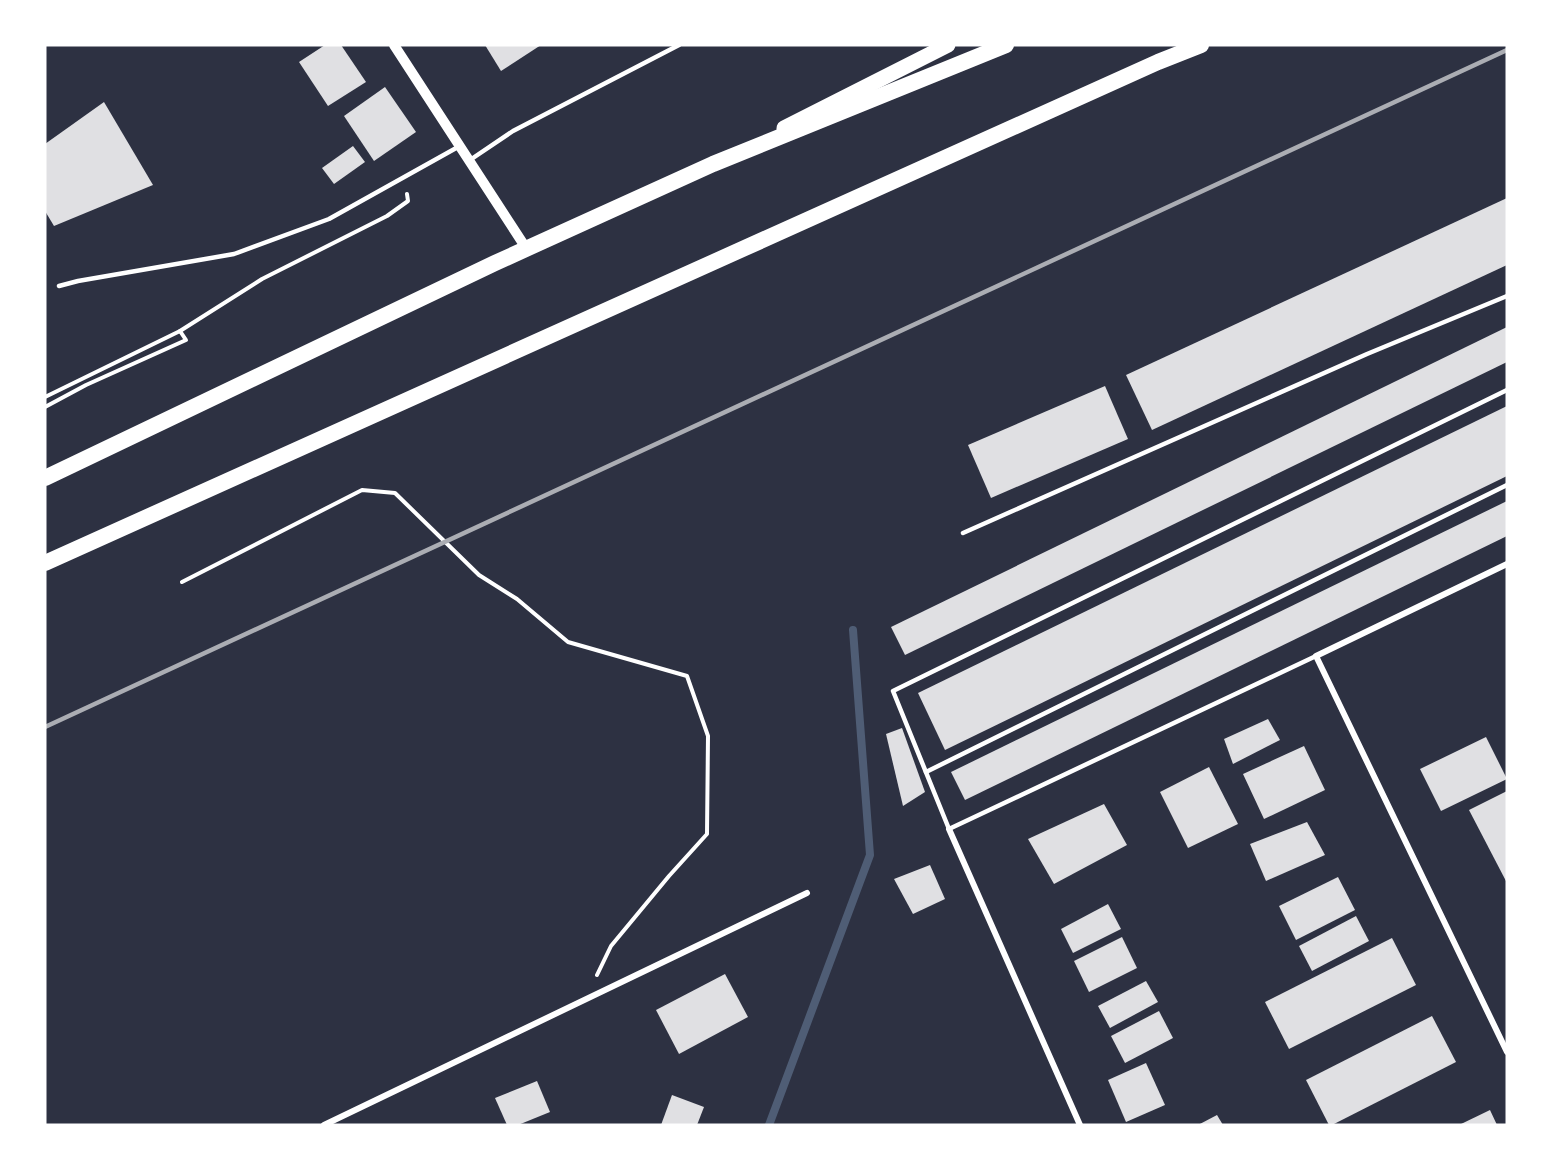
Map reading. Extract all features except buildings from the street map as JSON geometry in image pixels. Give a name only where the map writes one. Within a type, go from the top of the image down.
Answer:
[{"type":"highway","points":[[45,478],[526,248],[713,164],[1006,45]]},
{"type":"highway","points":[[45,563],[1060,106],[1201,45]]},
{"type":"main road","points":[[713,164],[948,45]]},
{"type":"street","points":[[394,45],[526,248]]},
{"type":"street","points":[[1507,564],[1316,656],[1507,1052]]},
{"type":"street","points":[[949,829],[1080,1125]]},
{"type":"street","points":[[324,1125],[807,893]]},
{"type":"lane","points":[[470,160],[513,131],[680,45]]},
{"type":"lane","points":[[60,286],[234,254],[329,219],[461,146]]},
{"type":"lane","points":[[963,533],[1367,354],[1507,296]]},
{"type":"lane","points":[[1316,656],[949,829],[893,691],[1507,390]]},
{"type":"lane","points":[[926,771],[1507,485]]},
{"type":"path","points":[[45,397],[180,331],[262,279],[387,216],[408,201],[406,176]]},
{"type":"path","points":[[45,407],[86,384],[186,340],[180,331]]},
{"type":"path","points":[[182,582],[363,489],[395,494],[479,575],[517,599],[568,642],[687,676],[708,736],[707,834],[611,946],[587,999]]},
{"type":"waterway","points":[[769,1125],[870,855],[853,630]]},
{"type":"railway","points":[[45,727],[1507,50]]}]
